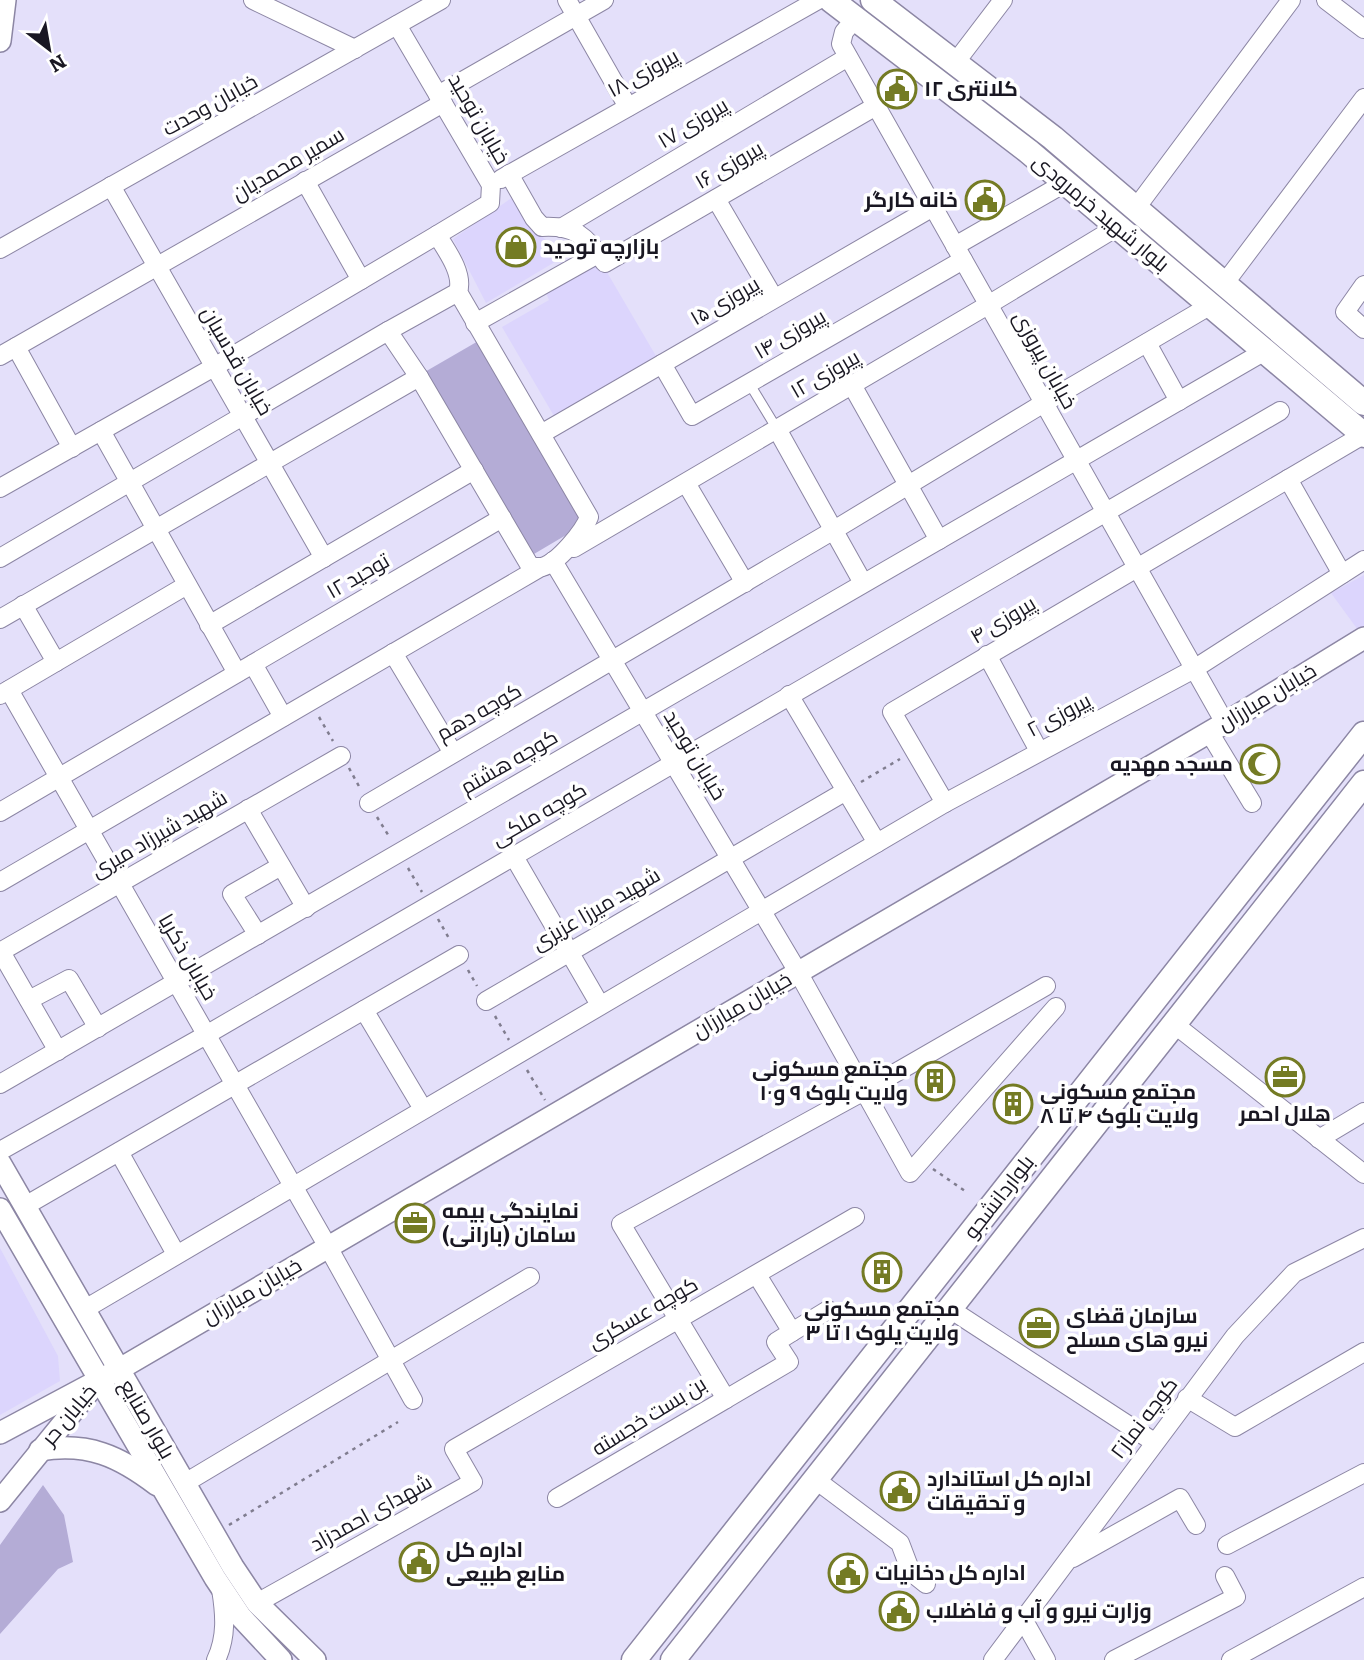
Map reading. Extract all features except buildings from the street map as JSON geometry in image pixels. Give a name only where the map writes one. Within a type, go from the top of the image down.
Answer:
[{"type":"main road","name":"بلوار شهید خرمرودی","points":[[831,0],[1028,152],[1364,435]]},
{"type":"main road","name":"بلوار شهید خرمرودی","points":[[873,0],[1053,138],[1364,403]]},
{"type":"main road","name":"بلواردانشجو","points":[[634,1660],[1364,734]]},
{"type":"main road","name":"بلواردانشجو","points":[[673,1660],[1364,783]]},
{"type":"street","points":[[0,41],[5,0]]},
{"type":"street","points":[[253,0],[284,7],[355,49]]},
{"type":"street","name":"خیابان وحدت","points":[[0,249],[442,0]]},
{"type":"street","points":[[566,0],[628,107]]},
{"type":"street","name":"سمیر محمدیان","points":[[8,352],[305,181],[604,0]]},
{"type":"street","name":"پیروزی ۱۸","points":[[491,185],[818,0]]},
{"type":"street","points":[[955,63],[1003,0]]},
{"type":"street","points":[[1136,208],[1292,0]]},
{"type":"street","points":[[1326,0],[1364,29]]},
{"type":"street","points":[[848,57],[841,44],[844,33],[855,19]]},
{"type":"street","name":"خیابان توحید","points":[[397,25],[491,185],[490,203],[438,235]]},
{"type":"street","name":"خیابان پیروزی","points":[[848,57],[1194,669],[1217,728],[1252,803]]},
{"type":"street","name":"پیروزی ۱۷","points":[[561,228],[848,57]]},
{"type":"street","points":[[1224,284],[1364,98]]},
{"type":"street","name":"پیروزی ۱۶","points":[[475,323],[716,199],[876,106]]},
{"type":"street","name":"خیابان توحید","points":[[509,174],[542,227],[579,232],[601,258]]},
{"type":"street","points":[[305,181],[361,280]]},
{"type":"street","name":"پیروزی ۱۴","points":[[662,364],[692,416],[959,253],[1065,183]]},
{"type":"street","name":"خیابان قدسیان","points":[[111,186],[324,558]]},
{"type":"street","points":[[716,199],[774,298]]},
{"type":"street","name":"پیروزی ۱۵","points":[[541,434],[933,207]]},
{"type":"street","name":"پیروزی ۱۲","points":[[0,882],[547,564],[1117,227]]},
{"type":"street","points":[[0,488],[214,367],[438,235],[452,260],[460,285],[458,292],[589,517],[584,529],[547,564]]},
{"type":"street","points":[[1364,285],[1345,312],[1364,329]]},
{"type":"street","points":[[0,558],[458,292]]},
{"type":"street","name":"کوچه دهم","points":[[369,803],[1211,305]]},
{"type":"street","name":"خیابان توحید","points":[[388,331],[419,377],[530,566],[547,564],[612,660],[798,972]]},
{"type":"street","points":[[1147,343],[1179,401]]},
{"type":"street","name":"کوچه هشتم","points":[[0,1084],[1265,351]]},
{"type":"street","points":[[8,352],[72,448]]},
{"type":"street","points":[[0,619],[419,377]]},
{"type":"street","points":[[852,385],[939,540]]},
{"type":"street","name":"کوچه ملکی","points":[[0,1152],[1280,411]]},
{"type":"street","points":[[777,429],[863,583]]},
{"type":"street","points":[[102,431],[237,673]]},
{"type":"street","name":"پیروزی ۴","points":[[915,751],[892,712],[1364,435]]},
{"type":"street","points":[[209,625],[474,470]]},
{"type":"street","points":[[1288,479],[1342,574]]},
{"type":"street","points":[[685,482],[744,583]]},
{"type":"street","name":"توحید ۱۲","points":[[0,812],[502,518]]},
{"type":"street","name":"پیروزی ۲","points":[[85,1309],[945,803],[1194,669],[1364,560]]},
{"type":"street","points":[[4,692],[187,585]]},
{"type":"street","points":[[23,605],[56,662]]},
{"type":"street","name":"خیابان مبارزان","points":[[109,1375],[1217,728],[1364,638]]},
{"type":"street","points":[[393,653],[453,753]]},
{"type":"street","points":[[987,655],[1039,751]]},
{"type":"street","points":[[253,664],[283,717]]},
{"type":"street","name":"خیابان ذکریا","points":[[4,692],[89,829],[294,1185],[413,1401]]},
{"type":"street","points":[[789,695],[877,843]]},
{"type":"street","points":[[915,751],[945,803]]},
{"type":"street","name":"شهید شیرزاد میری","points":[[0,952],[341,756]]},
{"type":"street","name":"شهید میرزا عزیزی","points":[[486,1001],[846,791]]},
{"type":"street","points":[[248,809],[306,908]]},
{"type":"street","points":[[513,855],[600,1005]]},
{"type":"street","points":[[258,936],[232,894],[281,866]]},
{"type":"street","points":[[0,952],[58,1051]]},
{"type":"street","points":[[25,1206],[459,955]]},
{"type":"street","points":[[798,972],[864,1091],[916,1166],[1056,1007]]},
{"type":"street","points":[[29,1000],[69,979],[98,1028]]},
{"type":"street","points":[[864,1091],[1046,986]]},
{"type":"street","points":[[364,1010],[423,1109]]},
{"type":"street","points":[[1174,1024],[1364,1174]]},
{"type":"street","name":"بن بست خجسته","points":[[557,1499],[726,1399],[621,1224],[864,1091]]},
{"type":"street","points":[[1319,1139],[1364,1112]]},
{"type":"street","points":[[119,1152],[176,1255]]},
{"type":"street","name":"بلوار صنایع","points":[[0,1163],[85,1309],[109,1375]]},
{"type":"street","name":"بلوار صنایع","points":[[0,1209],[109,1375],[175,1487],[221,1586],[241,1617],[281,1660]]},
{"type":"street","name":"کوچه عسکری","points":[[454,1449],[855,1217]]},
{"type":"street","name":"کوچه نماز۲","points":[[993,1660],[1235,1336],[1294,1273],[1364,1238]]},
{"type":"street","points":[[757,1275],[792,1332]]},
{"type":"street","points":[[40,1450],[64,1446],[113,1456],[175,1487],[530,1277]]},
{"type":"street","points":[[950,1309],[1154,1442]]},
{"type":"street","points":[[726,1399],[789,1363],[776,1342],[828,1310]]},
{"type":"street","points":[[1187,1398],[1235,1427],[1364,1352]]},
{"type":"street","name":"خیابان حر","points":[[0,1433],[109,1375]]},
{"type":"street","name":"خیابان حر","points":[[0,1501],[40,1450],[109,1375]]},
{"type":"street","name":"شهدای احمدزاد","points":[[257,1603],[474,1482],[454,1449]]},
{"type":"street","points":[[1227,1545],[1364,1474]]},
{"type":"street","points":[[816,1480],[900,1543],[911,1572],[926,1584]]},
{"type":"street","name":"بلوار صنایع","points":[[175,1487],[214,1534],[257,1603],[315,1660]]},
{"type":"street","points":[[1066,1562],[1180,1497],[1196,1525]]},
{"type":"street","points":[[1114,1660],[1236,1597],[1225,1576]]},
{"type":"street","points":[[216,1660],[222,1648],[224,1631],[225,1611],[221,1586]]},
{"type":"street","points":[[1231,1660],[1258,1645],[1303,1611],[1364,1587]]},
{"type":"street","points":[[1023,1619],[1046,1660]]},
{"type":"lane","points":[[749,383],[777,429]]},
{"type":"path","points":[[310,701],[554,1115]]},
{"type":"path","points":[[846,791],[915,751]]},
{"type":"path","points":[[916,1166],[968,1194]]},
{"type":"path","points":[[214,1534],[398,1422]]},
{"type":"shaded area","name":"بازارچه توحید","points":[[513,197],[535,231],[552,245],[573,242],[575,250],[486,303],[453,239]]},
{"type":"shaded area","points":[[601,262],[656,356],[554,416],[502,327],[549,300],[546,293]]},
{"type":"shaded area","points":[[480,340],[583,525],[534,554],[528,552],[423,373]]},
{"type":"shaded area","points":[[1364,575],[1364,627],[1358,630],[1331,593]]},
{"type":"shaded area","points":[[0,1248],[58,1356],[60,1381],[0,1415]]},
{"type":"shaded area","points":[[43,1485],[64,1515],[73,1562],[58,1569],[0,1634],[0,1545]]},
{"type":"place","name":"کلانتری ۱۲","points":[[897,89]]},
{"type":"place","name":"خانه کارگر","points":[[985,200]]},
{"type":"place","name":"بازارچه توحید","points":[[516,247]]},
{"type":"place","name":"مسجد مهدیه","points":[[1260,764]]},
{"type":"place","name":"هلال احمر","points":[[1285,1077]]},
{"type":"place","name":"مجتمع مسکونی ولایت بلوک ۹ و۱۰","points":[[935,1081]]},
{"type":"place","name":"مجتمع مسکونی ولایت بلوک ۴ تا ۸","points":[[1013,1104]]},
{"type":"place","name":"نمایندگی بیمه سامان (بارانی)","points":[[415,1223]]},
{"type":"place","name":"مجتمع مسکونی ولایت یلوک ۱ تا ۳","points":[[882,1272]]},
{"type":"place","name":"سازمان قضای نیرو های مسلح","points":[[1039,1328]]},
{"type":"place","name":"اداره کل استاندارد و تحقیقات","points":[[900,1491]]},
{"type":"place","name":"اداره کل منابع طبیعی","points":[[419,1562]]},
{"type":"place","name":"اداره کل دخانیات","points":[[848,1573]]},
{"type":"place","name":"وزارت نیرو و آب و فاضلاب","points":[[899,1611]]}]
